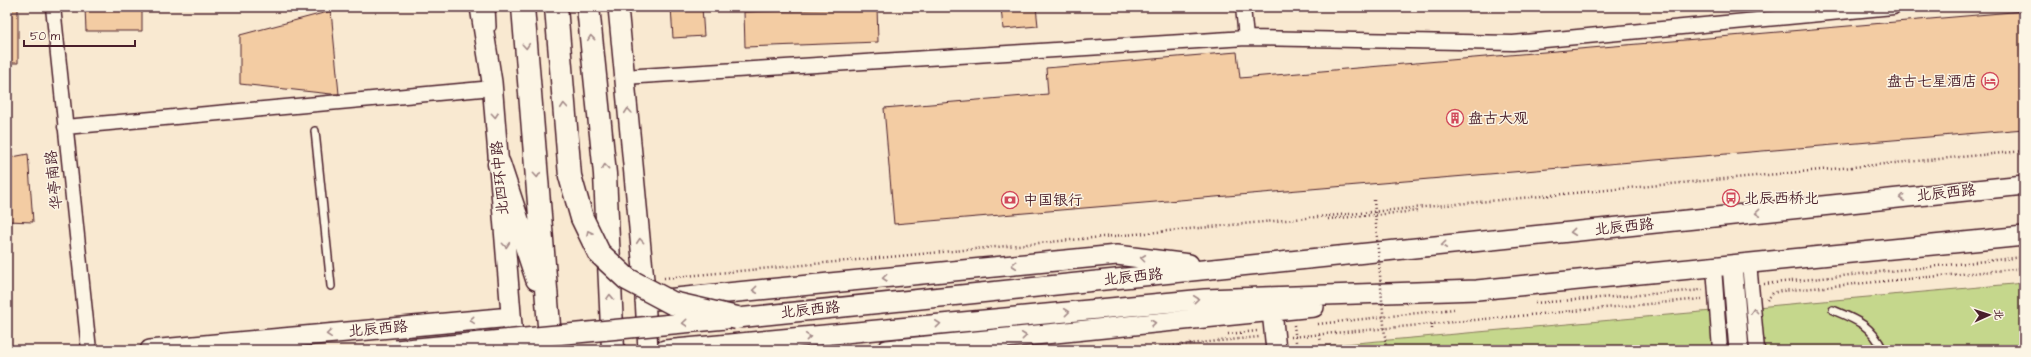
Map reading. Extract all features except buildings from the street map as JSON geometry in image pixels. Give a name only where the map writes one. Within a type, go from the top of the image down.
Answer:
[{"type":"highway","points":[[523,7],[551,350]]},
{"type":"highway","points":[[556,7],[570,176],[582,218],[599,253],[627,279],[672,303],[738,318]]},
{"type":"highway","points":[[588,7],[605,174],[613,350]]},
{"type":"highway","points":[[499,164],[548,314]]},
{"type":"main road","name":"北四环中路","points":[[480,7],[492,85],[514,350]]},
{"type":"main road","points":[[618,7],[644,280],[648,350]]},
{"type":"main road","name":"北辰西路","points":[[396,350],[738,318],[2024,185]]},
{"type":"main road","name":"北辰西路","points":[[888,350],[1272,311],[1293,318],[1476,290],[2024,236]]},
{"type":"main road","name":"北辰西路","points":[[645,301],[1117,255],[1224,268]]},
{"type":"main road","points":[[1732,265],[1738,350]]},
{"type":"main road","name":"北辰西路","points":[[665,350],[1205,298],[1476,290]]},
{"type":"main road","points":[[1272,311],[1274,337]]},
{"type":"main road","name":"北辰西路","points":[[150,350],[511,317]]},
{"type":"main road","points":[[433,324],[436,350]]},
{"type":"street","name":"华亭南路","points":[[53,7],[89,350]]},
{"type":"street","points":[[1243,7],[1246,38]]},
{"type":"street","points":[[624,77],[1246,38],[1513,43],[1894,7]]},
{"type":"street","points":[[65,127],[492,85]]},
{"type":"street","points":[[1720,350],[1710,295],[1732,265]]},
{"type":"street","points":[[1732,265],[1757,350]]},
{"type":"lane","points":[[491,7],[492,85]]},
{"type":"lane","points":[[316,131],[330,286]]},
{"type":"lane","points":[[1833,310],[1861,322],[1877,337],[1883,350]]},
{"type":"path","points":[[644,280],[2024,151]]},
{"type":"path","points":[[1374,200],[1386,350]]},
{"type":"path","points":[[1328,219],[1418,211]]},
{"type":"path","points":[[1757,285],[2024,257]]},
{"type":"path","points":[[1766,302],[1770,296],[1781,291],[2024,268]]},
{"type":"path","points":[[1530,303],[1710,295]]},
{"type":"path","points":[[1308,336],[1710,295]]},
{"type":"path","points":[[1130,350],[1259,337],[1295,337],[1710,295]]},
{"type":"path","points":[[1317,324],[1459,309]]},
{"type":"path","points":[[1293,318],[1302,326]]},
{"type":"path","points":[[1225,334],[1274,337],[1293,318]]},
{"type":"path","points":[[1293,318],[1297,350]]},
{"type":"path","points":[[1432,324],[1432,331]]},
{"type":"path","points":[[1319,335],[1321,341]]},
{"type":"path","points":[[1406,350],[1434,348]]},
{"type":"green space","points":[[1273,7],[1373,7],[1273,9]]},
{"type":"green space","points":[[2024,283],[2024,350],[1278,350]]},
{"type":"place","name":"盘古七星酒店","points":[[1990,81]]},
{"type":"place","name":"盘古大观","points":[[1455,118]]},
{"type":"place","name":"北辰西桥北","points":[[1731,198]]},
{"type":"place","name":"中国银行","points":[[1010,200]]}]
